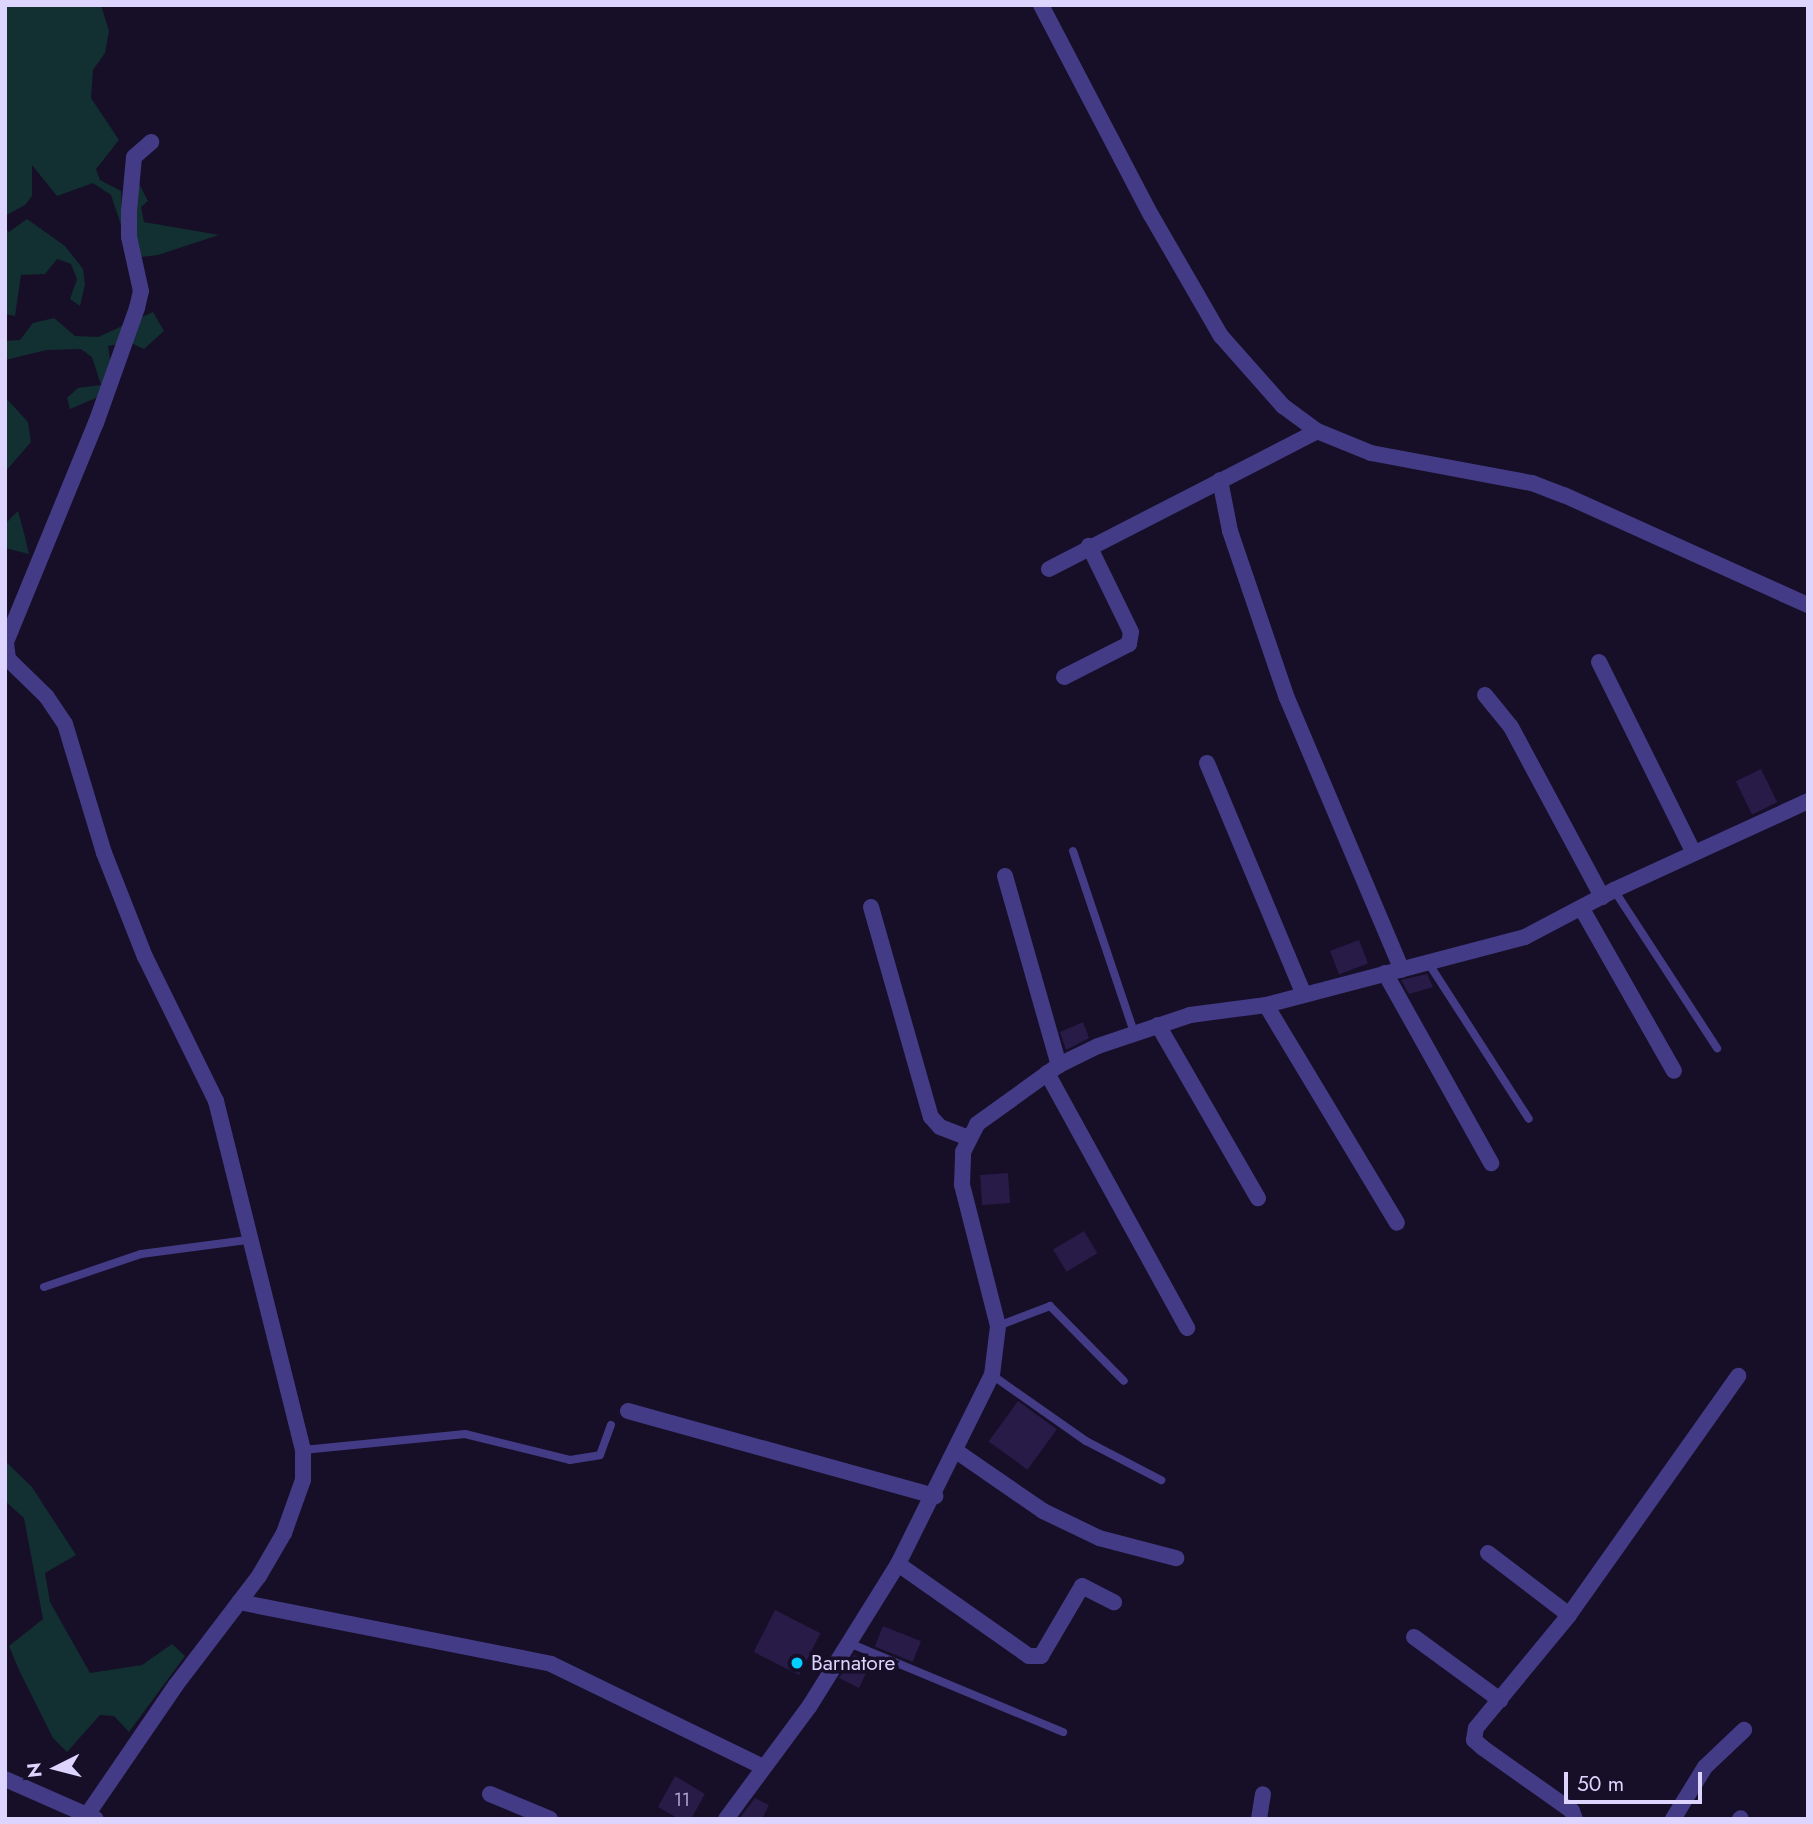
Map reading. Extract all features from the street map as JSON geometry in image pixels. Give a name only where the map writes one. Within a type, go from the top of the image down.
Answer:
[{"type":"street","points":[[1041,5],[1128,172],[1221,336],[1283,406],[1317,431],[1371,453],[1532,483],[1625,519],[1808,605]]},
{"type":"street","points":[[5,1779],[91,1817],[284,1533],[303,1480],[303,1450],[247,1240],[216,1101],[145,957],[104,853],[65,724],[46,696],[18,672],[8,659],[6,642],[96,423],[137,308],[141,291],[129,237],[129,211],[134,157],[151,142]]},
{"type":"street","points":[[1049,569],[1317,431]]},
{"type":"street","points":[[1220,480],[1230,531],[1287,698],[1402,970]]},
{"type":"street","points":[[1064,677],[1129,644],[1131,632],[1089,547]]},
{"type":"street","points":[[1599,662],[1694,853]]},
{"type":"street","points":[[1485,695],[1511,727],[1608,894]]},
{"type":"street","points":[[1207,763],[1304,995]]},
{"type":"street","points":[[726,1819],[849,1643],[898,1564],[935,1496],[992,1375],[998,1326],[962,1185],[968,1138],[978,1124],[1053,1069],[1134,1032],[1190,1015],[1266,1005],[1525,937],[1608,894],[1808,801]]},
{"type":"street","points":[[1005,876],[1053,1069],[1187,1328]]},
{"type":"street","points":[[871,907],[932,1117],[940,1127],[968,1138]]},
{"type":"street","points":[[1582,909],[1674,1071]]},
{"type":"street","points":[[1385,973],[1491,1163]]},
{"type":"street","points":[[1266,1005],[1397,1223]]},
{"type":"street","points":[[1158,1025],[1258,1198]]},
{"type":"street","points":[[1575,1819],[1572,1811],[1474,1740],[1476,1728],[1569,1615],[1738,1376]]},
{"type":"street","points":[[628,1411],[935,1496]]},
{"type":"street","points":[[956,1451],[1043,1511],[1099,1538],[1176,1558]]},
{"type":"street","points":[[1488,1553],[1569,1615]]},
{"type":"street","points":[[898,1564],[1029,1656],[1041,1656],[1082,1586],[1114,1602]]},
{"type":"street","points":[[239,1602],[551,1664],[763,1767]]},
{"type":"street","points":[[1414,1637],[1500,1700]]},
{"type":"street","points":[[1673,1819],[1705,1767],[1744,1730]]},
{"type":"street","points":[[491,1794],[551,1819]]},
{"type":"street","points":[[1259,1819],[1263,1794]]},
{"type":"lane","points":[[1073,851],[1134,1032]]},
{"type":"lane","points":[[1608,894],[1717,1048]]},
{"type":"lane","points":[[1429,964],[1529,1119]]},
{"type":"lane","points":[[44,1287],[141,1254],[247,1240]]},
{"type":"lane","points":[[998,1326],[1050,1306],[1124,1381]]},
{"type":"lane","points":[[992,1375],[1086,1440],[1161,1480]]},
{"type":"lane","points":[[303,1450],[465,1434],[570,1460],[600,1455],[611,1425]]},
{"type":"lane","points":[[849,1643],[1063,1732]]},
{"type":"green space","points":[[5,5],[101,5],[109,31],[105,53],[93,70],[91,98],[119,140],[96,169],[100,180],[121,191],[122,212],[136,178],[148,201],[141,207],[144,222],[219,235],[158,255],[132,258],[111,195],[93,183],[57,196],[32,165],[32,196],[25,205],[5,216]]},
{"type":"green space","points":[[27,219],[65,246],[83,269],[85,284],[80,306],[70,299],[77,279],[71,264],[57,259],[45,274],[21,275],[15,316],[5,314],[5,228],[9,232]]},
{"type":"green space","points":[[153,312],[164,331],[144,349],[129,342],[108,346],[112,372],[96,398],[70,409],[67,398],[78,388],[101,385],[92,357],[81,349],[47,350],[5,360],[5,341],[20,340],[33,323],[54,318],[75,336],[98,337]]},
{"type":"green space","points":[[5,397],[28,422],[31,442],[5,472]]},
{"type":"green space","points":[[18,511],[29,554],[5,548],[5,524]]},
{"type":"green space","points":[[5,1461],[32,1487],[76,1555],[45,1573],[50,1602],[90,1673],[142,1665],[172,1644],[185,1656],[129,1732],[114,1716],[100,1715],[67,1752],[53,1738],[19,1670],[9,1646],[43,1619],[24,1518],[5,1501]]},
{"type":"building","points":[[1761,769],[1777,802],[1752,815],[1736,781]]},
{"type":"building","points":[[1359,940],[1368,963],[1339,974],[1330,951]]},
{"type":"building","points":[[1427,974],[1433,987],[1409,994],[1401,980]]},
{"type":"building","points":[[1083,1022],[1089,1038],[1066,1050],[1060,1032]]},
{"type":"building","points":[[1008,1173],[1010,1203],[982,1205],[980,1175]]},
{"type":"building","points":[[1084,1231],[1097,1253],[1067,1272],[1053,1250]]},
{"type":"building","points":[[1018,1401],[1057,1429],[1027,1470],[989,1441]]},
{"type":"building","points":[[775,1610],[820,1633],[799,1675],[754,1652]]},
{"type":"building","points":[[883,1626],[921,1641],[913,1662],[875,1646]]},
{"type":"building","points":[[854,1655],[871,1663],[859,1688],[839,1678]]},
{"type":"building","points":[[675,1776],[705,1794],[691,1819],[679,1819],[658,1807]]},
{"type":"building","points":[[755,1798],[769,1805],[762,1819],[739,1819]]},
{"type":"place","name":"Barnatore","points":[[797,1663]]}]
